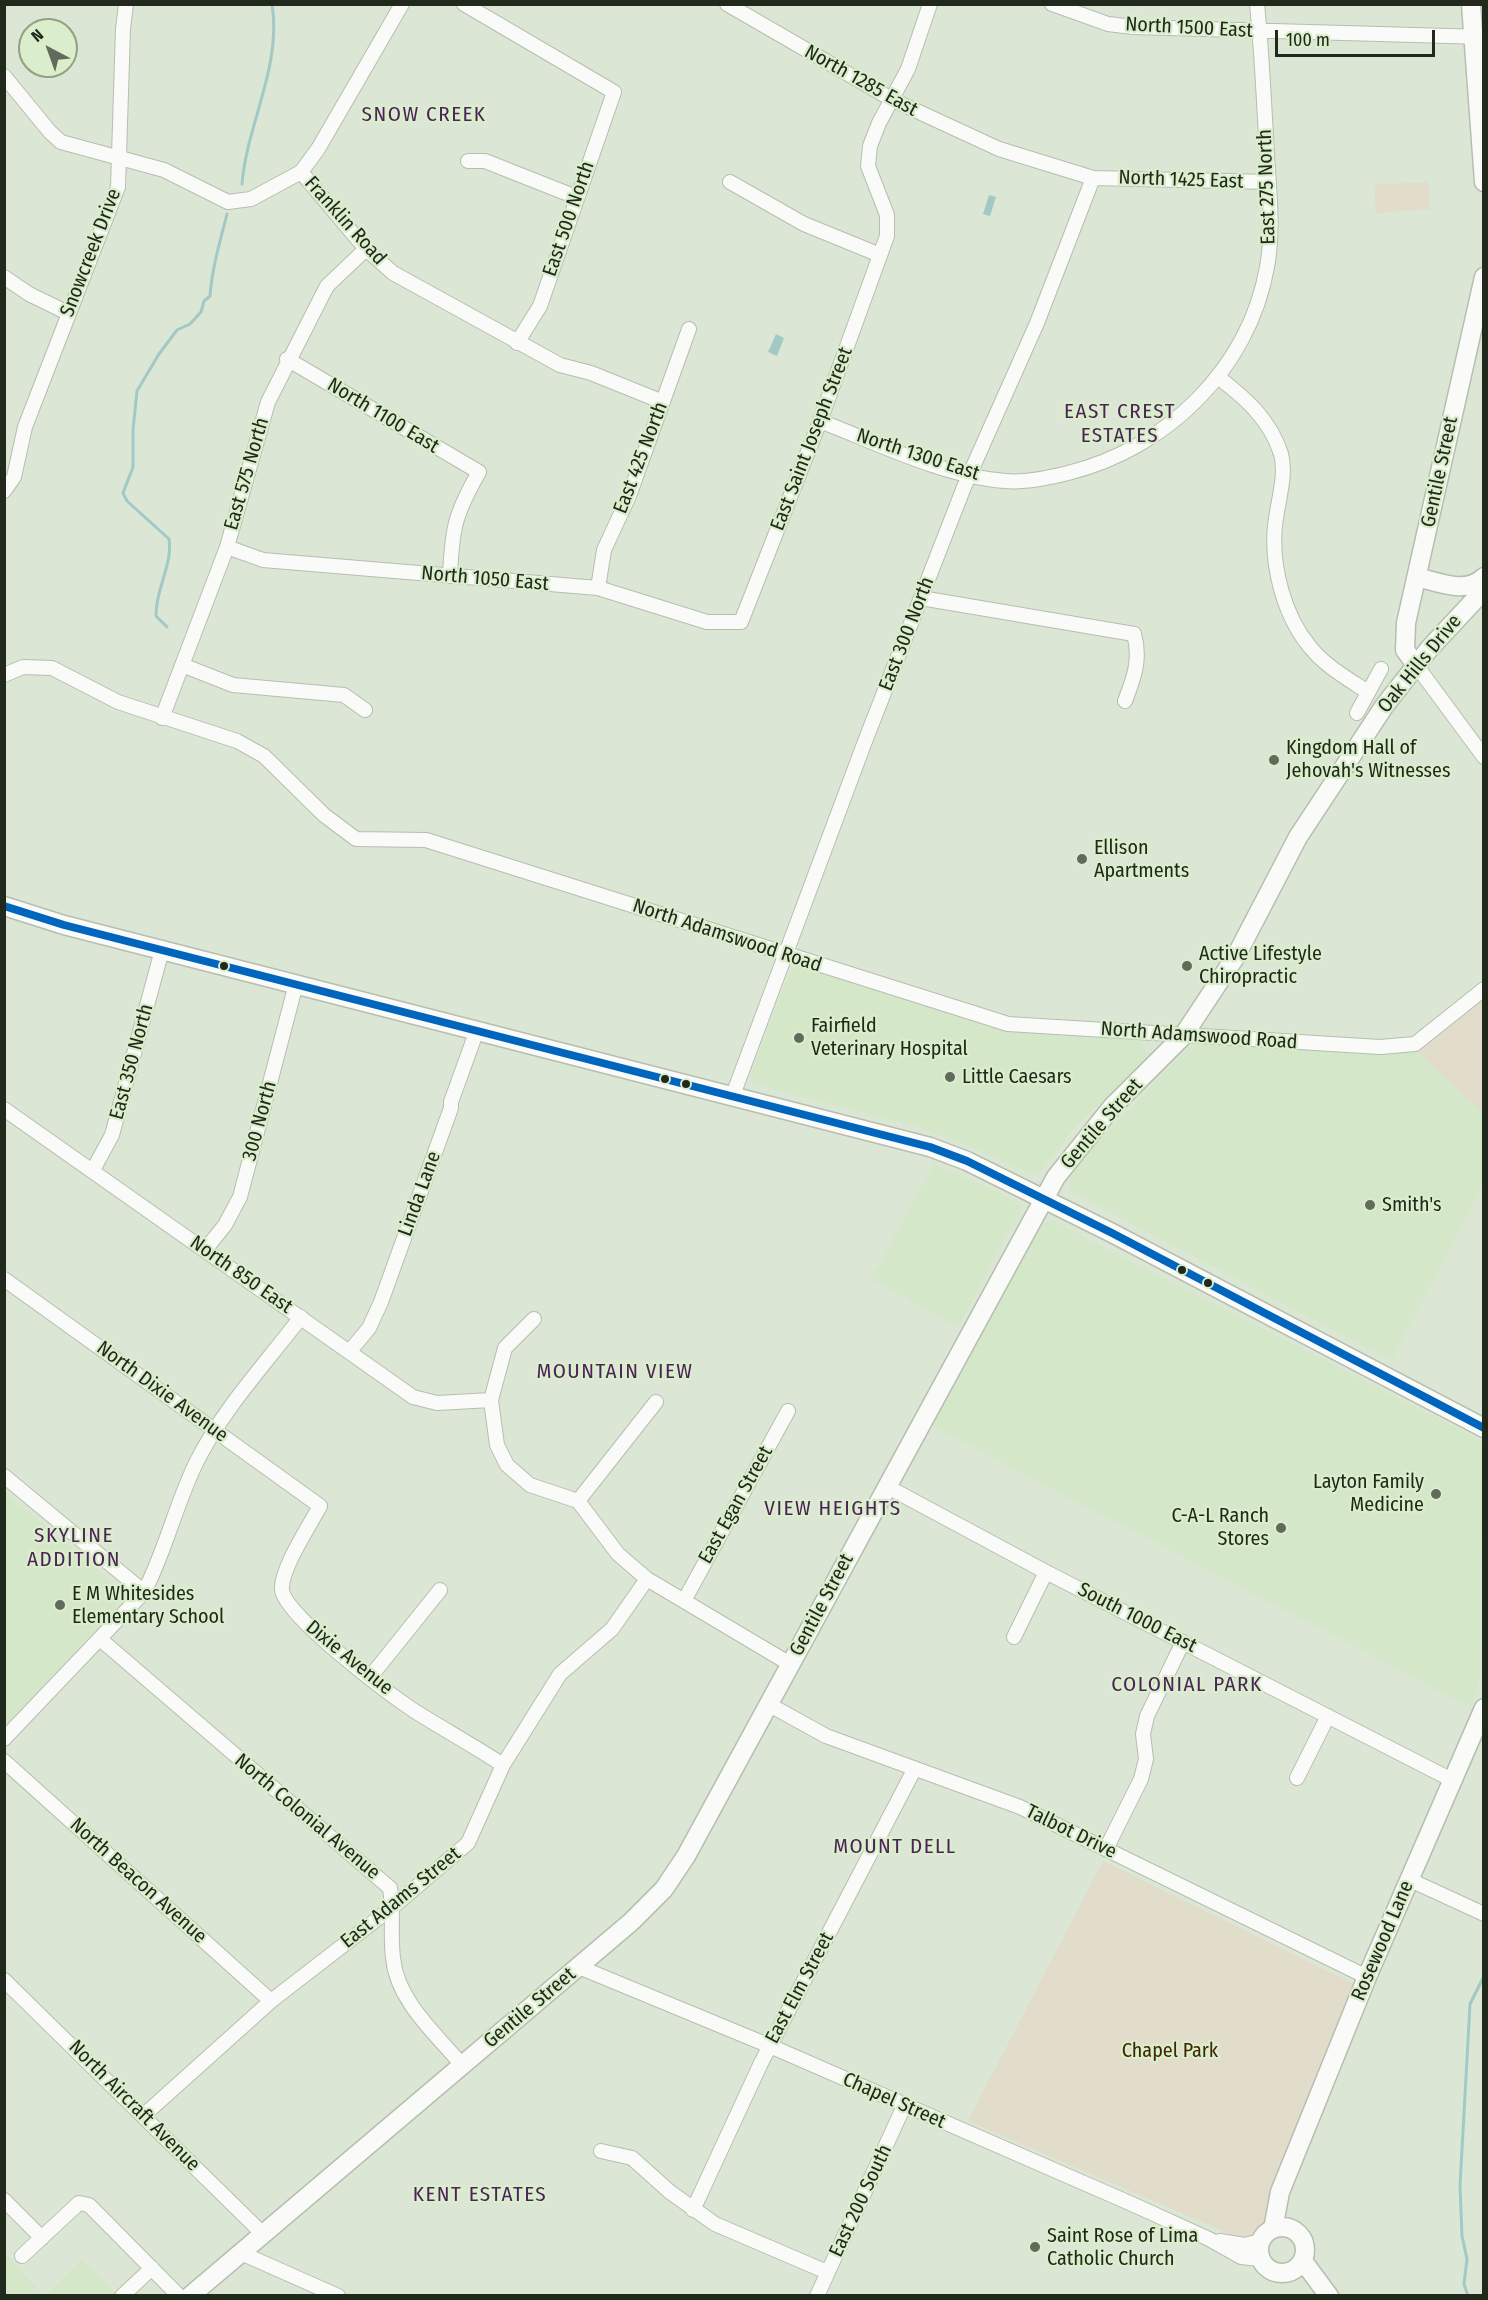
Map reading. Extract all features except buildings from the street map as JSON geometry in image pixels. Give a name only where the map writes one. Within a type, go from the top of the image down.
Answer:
[{"type":"main road","points":[[1471,4],[1479,36],[1484,182]]},
{"type":"main road","name":"Gentile Street","points":[[1416,665],[1405,650],[1404,639],[1484,277]]},
{"type":"main road","points":[[1417,577],[1464,587],[1484,578]]},
{"type":"main road","name":"Oak Hills Drive","points":[[1320,802],[1385,705],[1416,665],[1484,590]]},
{"type":"main road","name":"Gentile Street","points":[[190,2295],[643,1912],[669,1881],[790,1664],[1043,1198],[1084,1138],[1183,1036],[1236,956],[1289,852],[1320,802]]},
{"type":"main road","points":[[4,906],[162,950],[914,1142],[954,1156],[1043,1198],[1484,1428]]},
{"type":"main road","name":"Rosewood Lane","points":[[1264,2243],[1280,2192],[1367,1977],[1484,1708]]},
{"type":"main road","name":"Rosewood Lane","points":[[1287,2177],[1288,2220],[1294,2230]]},
{"type":"main road","points":[[1284,2226],[1294,2230],[1304,2242],[1299,2265],[1281,2273],[1273,2271],[1264,2243],[1284,2226]]},
{"type":"main road","points":[[1299,2265],[1328,2292]]},
{"type":"street","name":"Snowcreek Drive","points":[[4,491],[14,477],[25,427],[68,313],[108,218],[118,187],[121,158],[123,29],[126,4]]},
{"type":"street","points":[[301,172],[318,148],[402,4]]},
{"type":"street","name":"East 500 North","points":[[464,4],[614,92],[540,306],[517,343]]},
{"type":"street","name":"North 1285 East","points":[[727,4],[893,100],[999,149],[1093,178]]},
{"type":"street","name":"East Saint Joseph Street","points":[[741,622],[820,421],[887,236],[887,215],[868,166],[870,146],[879,123],[908,69],[930,4]]},
{"type":"street","name":"North 1500 East","points":[[1052,4],[1108,24],[1133,27],[1479,36]]},
{"type":"street","name":"East 275 North","points":[[1153,438],[1194,405],[1218,376],[1255,309],[1267,268],[1272,229],[1257,4]]},
{"type":"street","name":"Franklin Road","points":[[4,76],[50,132],[62,142],[164,170],[228,202],[251,199],[301,172],[366,249],[393,273],[560,365],[591,373],[663,402]]},
{"type":"street","points":[[468,161],[485,161],[576,197]]},
{"type":"street","name":"North 1425 East","points":[[1093,178],[1269,182]]},
{"type":"street","name":"East 300 North","points":[[734,1095],[785,954],[969,474],[1037,323],[1093,178]]},
{"type":"street","points":[[729,182],[804,224],[880,255]]},
{"type":"street","name":"East 575 North","points":[[162,718],[227,547],[268,402],[287,359],[327,286],[366,249]]},
{"type":"street","points":[[4,278],[29,294],[68,313]]},
{"type":"street","name":"East 425 North","points":[[598,588],[604,550],[629,496],[689,329]]},
{"type":"street","name":"North 1100 East","points":[[287,359],[479,472],[460,506],[452,536],[450,576]]},
{"type":"street","points":[[1218,376],[1255,407],[1281,455],[1281,483],[1275,528],[1275,560],[1281,591],[1293,619],[1309,647],[1336,671],[1368,692]]},
{"type":"street","name":"North 1300 East","points":[[820,421],[910,457],[969,474],[1006,481],[1046,478],[1085,469],[1121,455],[1153,438]]},
{"type":"street","name":"North 1050 East","points":[[227,547],[263,560],[598,588],[707,622],[741,622]]},
{"type":"street","points":[[921,598],[1134,634],[1138,648],[1136,674],[1125,701]]},
{"type":"street","points":[[182,664],[233,685],[344,695],[365,710]]},
{"type":"street","points":[[1416,665],[1484,757]]},
{"type":"street","name":"North Adamswood Road","points":[[4,675],[23,667],[52,668],[118,702],[237,741],[264,756],[324,815],[356,838],[426,840],[1008,1024],[1380,1047],[1415,1044],[1484,989]]},
{"type":"street","points":[[1357,713],[1381,669]]},
{"type":"street","name":"East 350 North","points":[[93,1170],[112,1135],[162,950]]},
{"type":"street","name":"300 North","points":[[205,1250],[225,1225],[240,1197],[296,984]]},
{"type":"street","name":"Linda Lane","points":[[350,1352],[369,1328],[381,1302],[477,1030]]},
{"type":"street","name":"North 850 East","points":[[4,1109],[413,1397],[437,1403],[491,1400]]},
{"type":"street","name":"North Dixie Avenue","points":[[4,1279],[320,1506]]},
{"type":"street","points":[[4,1740],[144,1592],[156,1570],[196,1462],[215,1430],[301,1317]]},
{"type":"street","points":[[534,1319],[505,1348],[491,1400],[497,1445],[507,1465],[530,1485],[578,1501],[618,1554],[647,1579],[685,1599],[790,1664]]},
{"type":"street","points":[[578,1501],[656,1402]]},
{"type":"street","name":"East Egan Street","points":[[685,1599],[788,1411]]},
{"type":"street","points":[[4,1476],[144,1592]]},
{"type":"street","name":"South 1000 East","points":[[886,1486],[1046,1572],[1454,1781]]},
{"type":"street","name":"Dixie Avenue","points":[[320,1506],[286,1571],[282,1589],[288,1604],[304,1623],[412,1709],[503,1765]]},
{"type":"street","points":[[1014,1637],[1046,1572]]},
{"type":"street","name":"East Adams Street","points":[[144,2115],[272,2001],[394,1906],[468,1843],[503,1765],[560,1674],[612,1629],[647,1579]]},
{"type":"street","points":[[371,1676],[440,1590]]},
{"type":"street","name":"North Colonial Avenue","points":[[100,1639],[390,1888],[394,1906],[393,1957],[397,1981],[413,2007],[462,2065]]},
{"type":"street","points":[[1106,1849],[1141,1779],[1146,1759],[1143,1734],[1147,1716],[1183,1642]]},
{"type":"street","name":"Talbot Drive","points":[[768,1704],[826,1736],[1020,1808],[1367,1977]]},
{"type":"street","points":[[1297,1778],[1328,1716]]},
{"type":"street","name":"North Beacon Avenue","points":[[4,1761],[272,2001]]},
{"type":"street","name":"East Elm Street","points":[[693,2210],[770,2046],[914,1770]]},
{"type":"street","points":[[1408,1880],[1484,1914]]},
{"type":"street","name":"Chapel Street","points":[[579,1967],[770,2046],[1209,2239],[1241,2257],[1264,2243]]},
{"type":"street","name":"North Aircraft Avenue","points":[[4,1980],[263,2234]]},
{"type":"street","name":"East 200 South","points":[[817,2295],[904,2106]]},
{"type":"street","points":[[602,2151],[632,2158],[693,2210],[715,2224],[827,2272]]},
{"type":"street","points":[[4,2200],[42,2238]]},
{"type":"street","points":[[22,2256],[78,2203],[89,2205],[179,2295]]},
{"type":"street","points":[[242,2253],[338,2295]]},
{"type":"street","points":[[122,2295],[152,2268]]},
{"type":"shaded area","points":[[797,966],[1021,1033],[1136,1039],[1143,1045],[1147,1054],[1142,1063],[1073,1129],[1042,1171],[1032,1175],[976,1149],[916,1126],[754,1084],[751,1074],[790,972]]},
{"type":"shaded area","points":[[1197,1044],[1377,1054],[1417,1051],[1483,1113],[1483,1184],[1392,1361],[1070,1191],[1070,1178],[1092,1148],[1188,1049]]},
{"type":"shaded area","points":[[934,1164],[996,1191],[1022,1207],[958,1327],[871,1279]]},
{"type":"shaded area","points":[[1051,1220],[1483,1442],[1480,1678],[1471,1707],[932,1426],[1042,1224]]},
{"type":"shaded area","name":"E M Whitesides Elementary School","points":[[5,1492],[108,1579],[117,1589],[118,1600],[114,1610],[5,1726]]},
{"type":"shaded area","points":[[5,2253],[43,2295],[5,2295]]},
{"type":"shaded area","points":[[82,2260],[117,2295],[46,2296]]},
{"type":"green space","points":[[1428,182],[1430,209],[1376,213],[1374,185]]},
{"type":"green space","points":[[1483,996],[1483,1113],[1417,1051]]},
{"type":"green space","name":"Chapel Park","points":[[1103,1861],[1354,1984],[1277,2190],[1271,2227],[1263,2235],[1244,2240],[968,2121]]},
{"type":"water","points":[[989,195],[996,197],[990,216],[983,214]]},
{"type":"water","points":[[776,334],[784,338],[777,356],[768,352]]},
{"type":"waterway","points":[[242,184],[245,161],[272,50],[274,27],[272,4]]},
{"type":"waterway","points":[[167,627],[156,616],[156,606],[169,558],[169,539],[127,501],[123,493],[133,467],[133,430],[137,391],[159,354],[177,330],[190,324],[201,312],[204,301],[210,296],[214,265],[227,214]]},
{"type":"waterway","points":[[1468,2296],[1464,2284],[1467,2259],[1462,2236],[1460,2186],[1470,2004],[1484,1976]]},
{"type":"transit line","points":[[4,906],[64,925],[930,1147],[967,1161],[1112,1233],[1484,1428]]},
{"type":"place","name":"Kingdom Hall of Jehovah's Witnesses","points":[[1274,760]]},
{"type":"place","name":"Ellison Apartments","points":[[1082,859]]},
{"type":"place","name":"Active Lifestyle Chiropractic","points":[[1187,966]]},
{"type":"place","name":"Fairfield Veterinary Hospital","points":[[799,1038]]},
{"type":"place","name":"Little Caesars","points":[[950,1077]]},
{"type":"place","name":"Smith's","points":[[1370,1205]]},
{"type":"place","name":"Layton Family Medicine","points":[[1436,1494]]},
{"type":"place","name":"C-A-L Ranch Stores","points":[[1281,1528]]},
{"type":"place","name":"E M Whitesides Elementary School","points":[[60,1605]]},
{"type":"place","name":"Saint Rose of Lima Catholic Church","points":[[1035,2247]]},
{"type":"district","name":"SNOW CREEK","points":[[424,115]]},
{"type":"district","name":"EAST CREST ESTATES","points":[[1120,424]]},
{"type":"district","name":"MOUNTAIN VIEW","points":[[615,1372]]},
{"type":"district","name":"VIEW HEIGHTS","points":[[833,1509]]},
{"type":"district","name":"SKYLINE ADDITION","points":[[74,1548]]},
{"type":"district","name":"COLONIAL PARK","points":[[1187,1685]]},
{"type":"district","name":"MOUNT DELL","points":[[895,1847]]},
{"type":"district","name":"KENT ESTATES","points":[[480,2195]]}]
